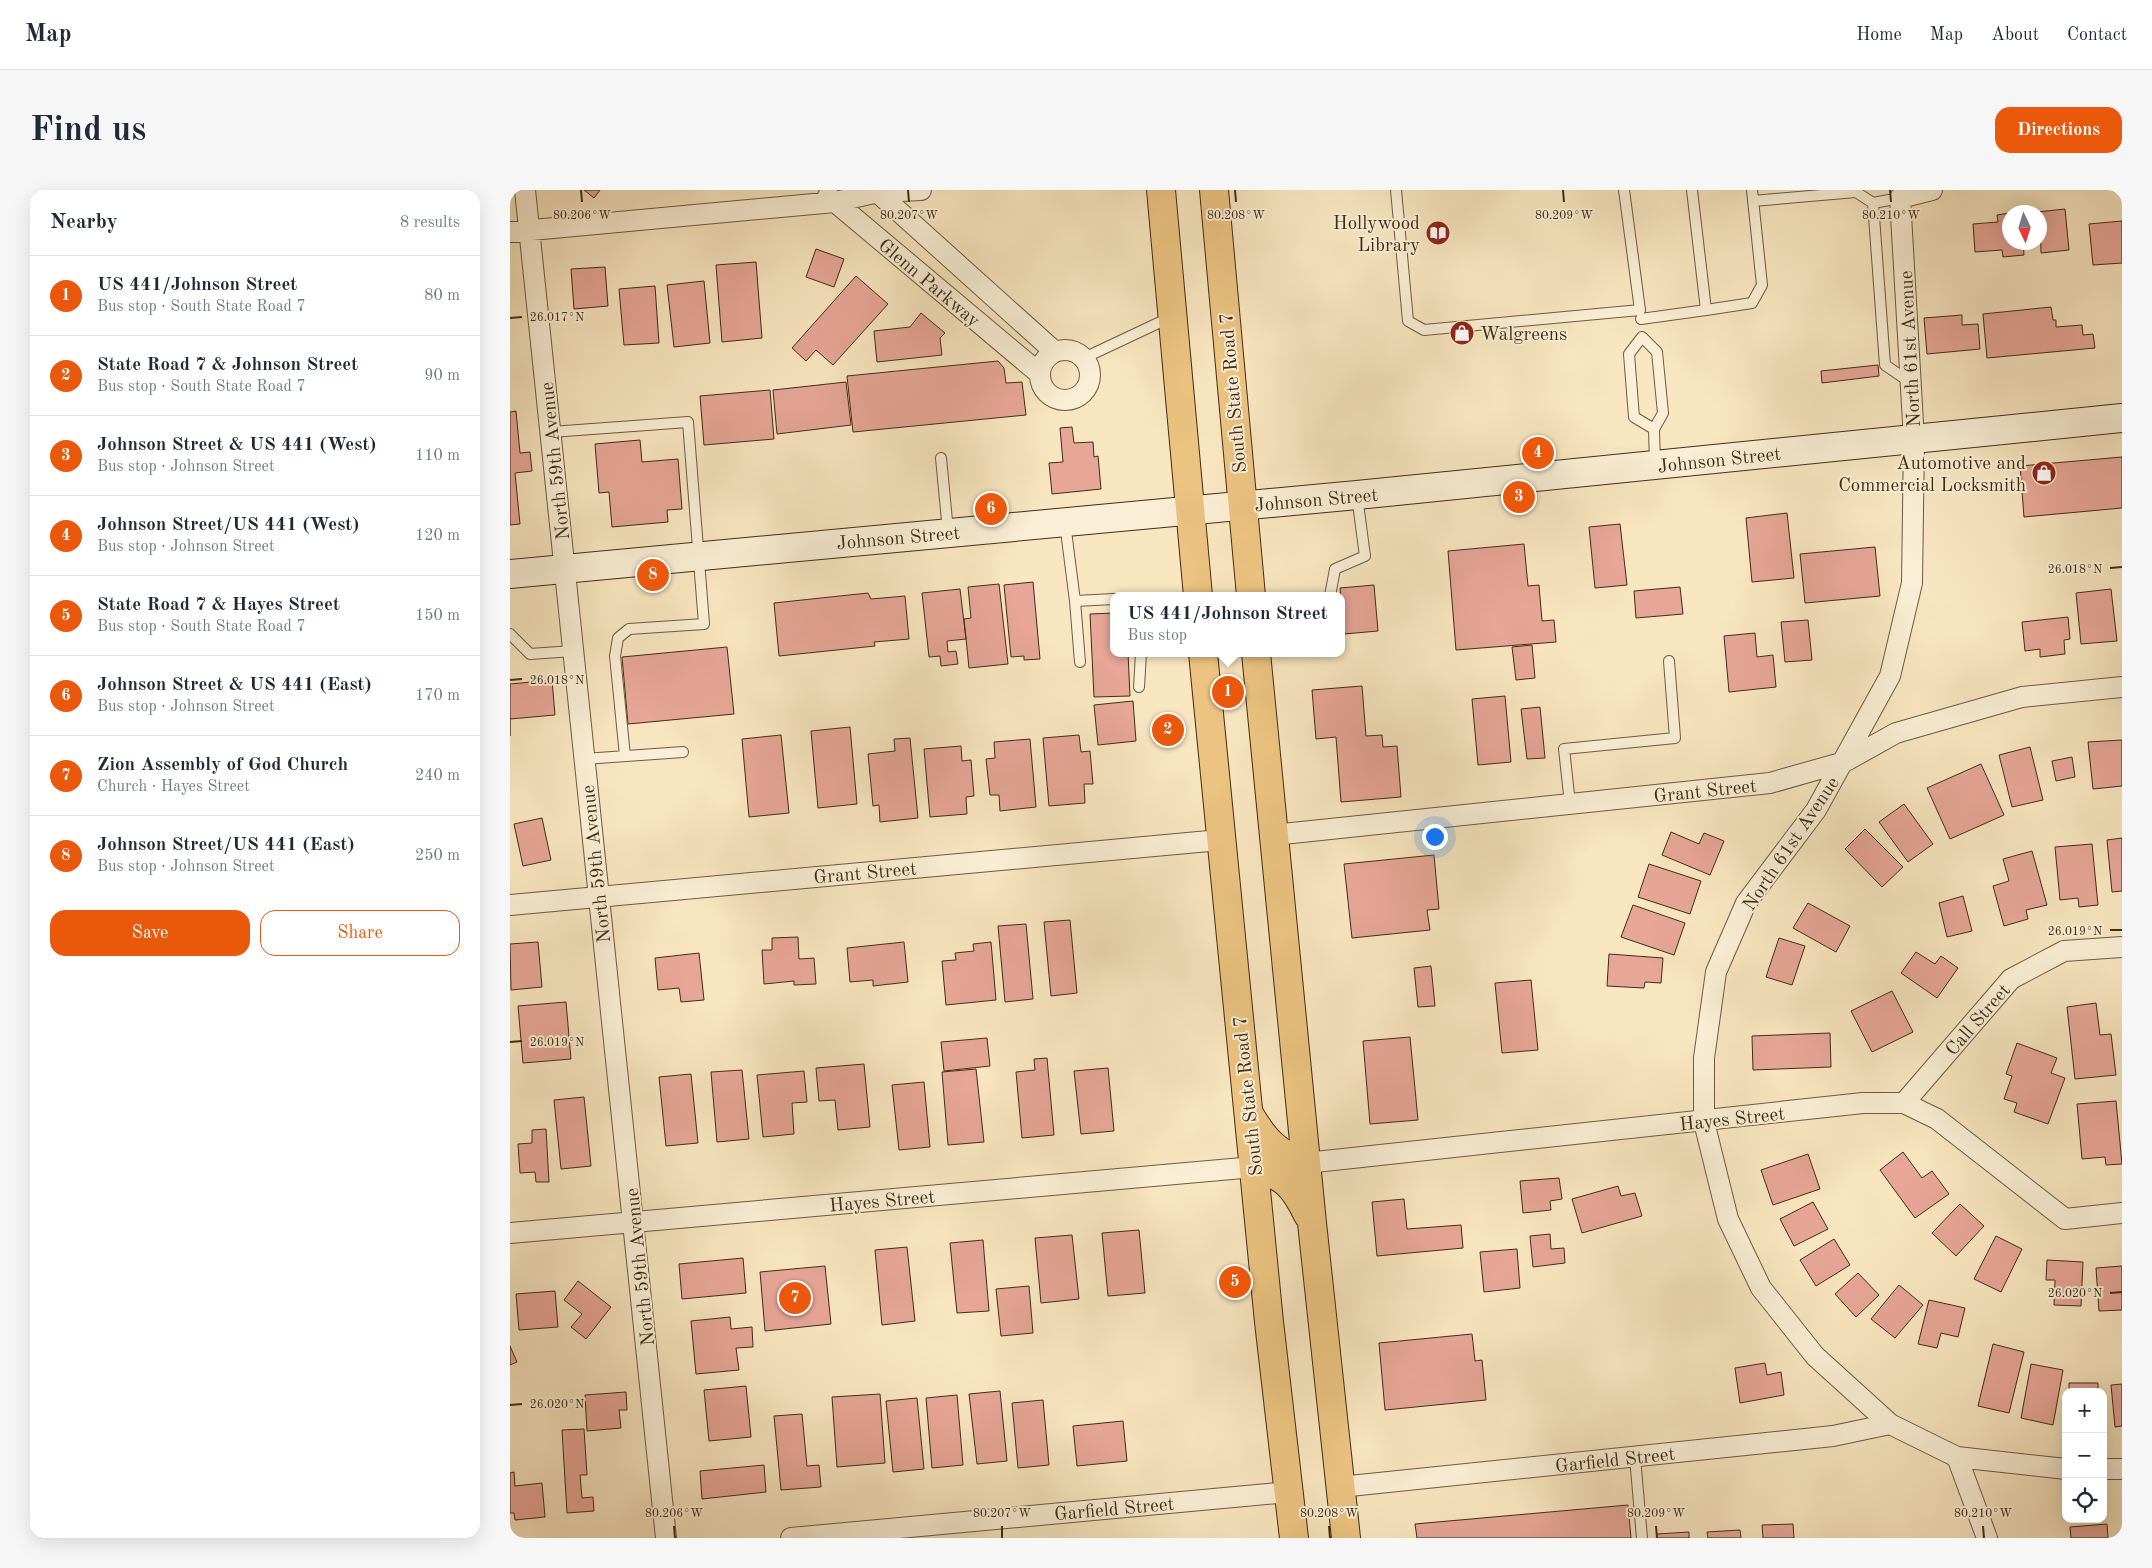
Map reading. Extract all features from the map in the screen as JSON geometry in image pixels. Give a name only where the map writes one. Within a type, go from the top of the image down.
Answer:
[{"type":"main road","points":[[1161,190],[1198,592]]},
{"type":"main road","name":"South State Road 7","points":[[1214,190],[1250,592]]},
{"type":"main road","name":"South State Road 7","points":[[1203,657],[1248,1113],[1294,1538]]},
{"type":"main road","points":[[1256,657],[1312,1223],[1346,1538]]},
{"type":"main road","points":[[1248,1113],[1274,1148],[1289,1158],[1306,1163]]},
{"type":"main road","points":[[1254,1167],[1271,1172],[1287,1181],[1299,1197],[1312,1223]]},
{"type":"street","name":"North 59th Avenue","points":[[525,190],[520,231],[551,432],[598,896],[635,1222],[666,1538]]},
{"type":"street","points":[[520,231],[828,196],[877,191],[921,190]]},
{"type":"street","points":[[1900,198],[1932,190]]},
{"type":"street","name":"Glenn Parkway","points":[[877,191],[1055,352]]},
{"type":"street","name":"Glenn Parkway","points":[[828,196],[1040,374],[1041,382],[1050,395],[1066,400],[1074,399],[1081,395],[1090,381],[1088,365],[1084,358]]},
{"type":"street","name":"North 61st Avenue","points":[[1900,198],[1914,440],[1912,583],[1890,676],[1816,810],[1746,903],[1716,972],[1704,1058],[1704,1122],[1728,1219],[1761,1288],[1815,1356],[1890,1424],[1957,1457]]},
{"type":"street","points":[[1040,374],[1044,361],[1055,352],[1070,350],[1084,358]]},
{"type":"street","name":"Johnson Street","points":[[510,574],[1357,495],[2122,418]]},
{"type":"street","name":"Grant Street","points":[[1273,835],[1770,783],[1844,762],[1896,733],[2022,697],[2122,687]]},
{"type":"street","name":"Grant Street","points":[[510,905],[1220,840]]},
{"type":"street","name":"Call Street","points":[[1904,1103],[2011,979],[2064,951],[2122,947]]},
{"type":"street","name":"Hayes Street","points":[[1306,1163],[1704,1122],[1863,1103],[1904,1103],[1937,1119],[2065,1219],[2122,1213]]},
{"type":"street","name":"Hayes Street","points":[[510,1234],[1254,1167]]},
{"type":"street","name":"Garfield Street","points":[[1340,1487],[1833,1436],[1890,1424]]},
{"type":"street","points":[[1987,1538],[1957,1457],[2062,1470]]},
{"type":"street","points":[[2107,1470],[2122,1469]]},
{"type":"street","name":"Garfield Street","points":[[790,1538],[1289,1492]]},
{"type":"lane","points":[[1396,190],[1408,321],[1424,330],[1706,310],[1752,303],[1762,285],[1753,195],[1856,192],[1873,203],[1900,198]]},
{"type":"lane","points":[[1624,190],[1642,337],[1657,352],[1663,413],[1654,429],[1655,466]]},
{"type":"lane","points":[[1692,190],[1706,310]]},
{"type":"lane","points":[[1873,203],[1885,365],[1910,382]]},
{"type":"lane","points":[[1084,358],[1173,316]]},
{"type":"lane","points":[[1642,337],[1630,354],[1634,418],[1654,429]]},
{"type":"lane","points":[[551,432],[688,422],[704,624],[629,629],[618,638],[615,656],[625,756]]},
{"type":"lane","points":[[941,458],[948,533]]},
{"type":"lane","points":[[1331,592],[1335,570],[1365,556],[1357,495]]},
{"type":"lane","points":[[1065,522],[1075,601],[1080,662]]},
{"type":"lane","points":[[1075,601],[1110,598]]},
{"type":"lane","points":[[510,634],[530,654],[573,651]]},
{"type":"lane","points":[[1139,687],[1141,657]]},
{"type":"lane","points":[[1570,804],[1564,749],[1675,738],[1669,661]]},
{"type":"lane","points":[[584,759],[683,752]]},
{"type":"lane","points":[[1635,1457],[1642,1538]]},
{"type":"building","points":[[584,190],[600,190],[594,198]]},
{"type":"building","points":[[2065,209],[2069,250],[2041,253],[2041,250],[2047,250],[2047,211]]},
{"type":"building","points":[[2002,214],[2002,250],[1975,252],[1973,224],[1998,222],[1997,215]]},
{"type":"building","points":[[2122,221],[2122,263],[2093,265],[2089,224]]},
{"type":"building","points":[[816,249],[844,259],[834,287],[806,277]]},
{"type":"building","points":[[2002,250],[2024,250],[2024,255],[2003,257]]},
{"type":"building","points":[[756,262],[762,338],[722,342],[716,265]]},
{"type":"building","points":[[605,267],[608,306],[574,309],[571,269]]},
{"type":"building","points":[[856,276],[888,304],[833,365],[816,350],[806,361],[792,348]]},
{"type":"building","points":[[704,281],[710,343],[674,347],[667,285]]},
{"type":"building","points":[[655,286],[659,343],[624,345],[619,289]]},
{"type":"building","points":[[2051,307],[2053,320],[2056,320],[2056,327],[2082,325],[2083,335],[2093,334],[2095,348],[1987,358],[1983,314]]},
{"type":"building","points":[[921,313],[945,333],[940,338],[942,355],[877,362],[874,331],[910,327]]},
{"type":"building","points":[[1962,315],[1962,325],[1978,324],[1980,349],[1927,354],[1924,318]]},
{"type":"building","points":[[998,361],[1004,368],[1006,383],[1022,382],[1026,415],[853,432],[847,376]]},
{"type":"building","points":[[1878,365],[1879,376],[1822,383],[1821,371]]},
{"type":"building","points":[[846,382],[851,425],[777,434],[773,390]]},
{"type":"building","points":[[770,390],[774,439],[704,445],[700,396]]},
{"type":"building","points":[[516,411],[520,453],[530,452],[532,471],[515,473],[520,524],[510,525],[510,412]]},
{"type":"building","points":[[1072,427],[1074,443],[1093,442],[1094,457],[1098,456],[1101,489],[1052,494],[1049,463],[1063,462],[1060,428]]},
{"type":"building","points":[[640,440],[642,462],[678,459],[682,509],[667,510],[668,522],[612,527],[609,492],[599,493],[595,444]]},
{"type":"building","points":[[2122,457],[2122,508],[2024,517],[2020,466]]},
{"type":"building","points":[[1787,513],[1794,578],[1752,582],[1746,518]]},
{"type":"building","points":[[1620,524],[1627,585],[1595,588],[1589,527]]},
{"type":"building","points":[[1524,544],[1528,586],[1539,585],[1542,621],[1554,620],[1556,642],[1456,650],[1448,551]]},
{"type":"building","points":[[1875,547],[1880,596],[1805,603],[1800,554]]},
{"type":"building","points":[[1033,582],[1040,659],[1024,660],[1024,656],[1011,657],[1004,585]]},
{"type":"building","points":[[999,584],[1008,664],[969,668],[964,619],[971,618],[968,587]]},
{"type":"building","points":[[1374,585],[1378,631],[1345,634],[1345,592],[1340,592],[1340,588]]},
{"type":"building","points":[[1680,587],[1683,614],[1636,618],[1634,591]]},
{"type":"building","points":[[960,589],[966,639],[947,641],[948,652],[956,651],[958,664],[941,666],[940,656],[929,657],[922,593]]},
{"type":"building","points":[[2111,589],[2117,641],[2081,644],[2076,593]]},
{"type":"building","points":[[868,593],[871,599],[905,596],[909,639],[874,642],[875,646],[779,656],[774,603]]},
{"type":"building","points":[[1110,613],[1110,657],[1128,657],[1130,696],[1094,697],[1090,614]]},
{"type":"building","points":[[2068,617],[2070,639],[2064,640],[2065,654],[2040,657],[2040,649],[2025,651],[2022,622]]},
{"type":"building","points":[[1808,620],[1812,660],[1785,662],[1781,622]]},
{"type":"building","points":[[1755,633],[1757,657],[1773,655],[1776,687],[1729,692],[1724,636]]},
{"type":"building","points":[[1532,645],[1535,678],[1516,680],[1512,647]]},
{"type":"building","points":[[727,647],[734,714],[628,724],[622,657]]},
{"type":"building","points":[[552,680],[555,715],[510,719],[510,684]]},
{"type":"building","points":[[1362,686],[1366,736],[1382,735],[1383,747],[1397,746],[1401,797],[1341,802],[1336,737],[1316,739],[1312,690]]},
{"type":"building","points":[[1505,696],[1511,762],[1478,765],[1472,699]]},
{"type":"building","points":[[1133,701],[1136,741],[1098,745],[1094,705]]},
{"type":"building","points":[[1540,707],[1545,758],[1527,759],[1521,709]]},
{"type":"building","points":[[850,727],[857,804],[818,808],[811,731]]},
{"type":"building","points":[[781,735],[789,813],[749,817],[742,739]]},
{"type":"building","points":[[1079,735],[1081,752],[1090,751],[1093,784],[1084,784],[1085,803],[1049,806],[1043,738]]},
{"type":"building","points":[[910,738],[918,818],[880,822],[879,805],[873,806],[868,754],[895,751],[894,739]]},
{"type":"building","points":[[1030,739],[1036,807],[1000,811],[999,795],[990,795],[986,759],[995,758],[994,742]]},
{"type":"building","points":[[2122,740],[2122,786],[2093,789],[2088,742]]},
{"type":"building","points":[[961,746],[962,761],[971,760],[974,796],[966,797],[967,814],[930,817],[924,749]]},
{"type":"building","points":[[2030,747],[2043,800],[2012,807],[1999,755]]},
{"type":"building","points":[[2072,757],[2075,777],[2056,781],[2052,761]]},
{"type":"building","points":[[1981,764],[2004,815],[1950,839],[1927,788]]},
{"type":"building","points":[[1904,804],[1933,844],[1908,862],[1879,822]]},
{"type":"building","points":[[542,818],[551,860],[523,866],[514,824]]},
{"type":"building","points":[[1865,829],[1903,867],[1882,887],[1845,849]]},
{"type":"building","points":[[1671,832],[1699,844],[1704,833],[1724,841],[1710,875],[1662,855]]},
{"type":"building","points":[[2122,838],[2122,891],[2112,892],[2107,840]]},
{"type":"building","points":[[2092,844],[2098,905],[2079,907],[2078,898],[2060,900],[2055,847]]},
{"type":"building","points":[[2032,851],[2047,905],[2026,910],[2028,919],[2004,926],[1993,886],[2009,881],[2003,859]]},
{"type":"building","points":[[1434,855],[1439,909],[1427,910],[1430,930],[1352,938],[1344,864]]},
{"type":"building","points":[[1649,864],[1701,881],[1690,914],[1638,897]]},
{"type":"building","points":[[1963,896],[1972,931],[1947,937],[1939,903]]},
{"type":"building","points":[[1808,903],[1850,926],[1836,952],[1793,928]]},
{"type":"building","points":[[1633,905],[1685,923],[1674,955],[1621,937]]},
{"type":"building","points":[[1070,920],[1077,993],[1051,996],[1044,922]]},
{"type":"building","points":[[1026,924],[1033,999],[1005,1002],[998,926]]},
{"type":"building","points":[[798,937],[799,959],[814,958],[816,984],[794,985],[794,981],[764,984],[762,950],[772,950],[772,938]]},
{"type":"building","points":[[1779,938],[1805,946],[1792,985],[1766,977]]},
{"type":"building","points":[[538,942],[542,987],[511,990],[510,944]]},
{"type":"building","points":[[904,942],[908,982],[873,986],[873,980],[850,982],[847,948]]},
{"type":"building","points":[[991,942],[996,1000],[946,1005],[942,961],[956,960],[955,953],[974,951],[973,944]]},
{"type":"building","points":[[1916,952],[1935,964],[1941,956],[1958,968],[1937,998],[1901,973]]},
{"type":"building","points":[[699,953],[704,1000],[681,1002],[679,988],[658,990],[655,958]]},
{"type":"building","points":[[1609,954],[1663,958],[1661,983],[1645,982],[1644,988],[1607,986]]},
{"type":"building","points":[[1431,966],[1435,1006],[1418,1007],[1414,968]]},
{"type":"building","points":[[1531,980],[1538,1050],[1502,1053],[1495,983]]},
{"type":"building","points":[[1892,991],[1913,1032],[1872,1052],[1851,1011]]},
{"type":"building","points":[[566,1002],[571,1059],[523,1063],[518,1006]]},
{"type":"building","points":[[2096,1003],[2100,1035],[2111,1034],[2116,1075],[2075,1079],[2067,1007]]},
{"type":"building","points":[[1830,1033],[1831,1067],[1753,1070],[1752,1036]]},
{"type":"building","points":[[1410,1037],[1418,1120],[1370,1124],[1363,1041]]},
{"type":"building","points":[[987,1038],[990,1066],[944,1071],[941,1042]]},
{"type":"building","points":[[2017,1043],[2057,1058],[2051,1073],[2065,1078],[2048,1124],[2014,1112],[2017,1103],[2004,1099],[2012,1076],[2006,1074]]},
{"type":"building","points":[[1047,1058],[1054,1135],[1022,1138],[1016,1072],[1035,1070],[1034,1059]]},
{"type":"building","points":[[864,1064],[870,1127],[838,1130],[835,1100],[819,1101],[816,1068]]},
{"type":"building","points":[[1108,1068],[1114,1131],[1081,1134],[1074,1071]]},
{"type":"building","points":[[976,1069],[984,1142],[948,1145],[942,1072]]},
{"type":"building","points":[[742,1070],[749,1139],[717,1142],[711,1072]]},
{"type":"building","points":[[804,1071],[807,1102],[792,1103],[794,1134],[763,1137],[757,1075]]},
{"type":"building","points":[[691,1074],[698,1143],[666,1146],[659,1077]]},
{"type":"building","points":[[924,1082],[930,1147],[899,1150],[892,1085]]},
{"type":"building","points":[[584,1097],[591,1166],[561,1169],[554,1100]]},
{"type":"building","points":[[2116,1101],[2122,1164],[2106,1165],[2105,1157],[2082,1159],[2077,1104]]},
{"type":"building","points":[[546,1129],[549,1182],[536,1182],[535,1172],[520,1173],[518,1144],[532,1143],[532,1130]]},
{"type":"building","points":[[1903,1152],[1922,1178],[1932,1171],[1949,1194],[1915,1218],[1880,1170]]},
{"type":"building","points":[[1808,1154],[1820,1189],[1773,1205],[1761,1170]]},
{"type":"building","points":[[1559,1178],[1562,1199],[1550,1201],[1551,1210],[1523,1213],[1520,1181]]},
{"type":"building","points":[[1618,1186],[1621,1196],[1635,1193],[1642,1216],[1582,1233],[1572,1199]]},
{"type":"building","points":[[1404,1199],[1407,1229],[1461,1225],[1463,1248],[1377,1256],[1372,1202]]},
{"type":"building","points":[[1813,1202],[1828,1229],[1794,1246],[1780,1219]]},
{"type":"building","points":[[1960,1204],[1984,1226],[1956,1256],[1932,1233]]},
{"type":"building","points":[[1139,1230],[1145,1293],[1108,1296],[1102,1233]]},
{"type":"building","points":[[1550,1234],[1551,1249],[1564,1248],[1565,1263],[1533,1267],[1530,1236]]},
{"type":"building","points":[[1072,1235],[1079,1299],[1041,1303],[1035,1238]]},
{"type":"building","points":[[1996,1236],[2022,1249],[2001,1292],[1974,1279]]},
{"type":"building","points":[[1834,1239],[1850,1265],[1816,1286],[1800,1260]]},
{"type":"building","points":[[983,1240],[989,1311],[957,1313],[950,1243]]},
{"type":"building","points":[[907,1247],[915,1321],[882,1325],[875,1250]]},
{"type":"building","points":[[1517,1249],[1520,1288],[1484,1292],[1480,1252]]},
{"type":"building","points":[[743,1258],[746,1293],[682,1299],[679,1264]]},
{"type":"building","points":[[2047,1260],[2083,1262],[2081,1306],[2054,1305],[2055,1280],[2046,1280]]},
{"type":"building","points":[[825,1266],[831,1324],[765,1331],[760,1272]]},
{"type":"building","points":[[2122,1266],[2122,1310],[2099,1311],[2096,1268]]},
{"type":"building","points":[[1858,1273],[1879,1295],[1856,1317],[1835,1294]]},
{"type":"building","points":[[578,1281],[611,1307],[586,1339],[571,1327],[582,1314],[564,1300]]},
{"type":"building","points":[[1899,1285],[1923,1305],[1895,1338],[1871,1319]]},
{"type":"building","points":[[1029,1286],[1033,1333],[1001,1336],[996,1289]]},
{"type":"building","points":[[555,1291],[558,1327],[519,1330],[516,1294]]},
{"type":"building","points":[[1929,1300],[1965,1308],[1958,1337],[1941,1333],[1937,1348],[1918,1344]]},
{"type":"building","points":[[730,1317],[731,1329],[752,1327],[753,1347],[736,1348],[739,1370],[696,1374],[691,1321]]},
{"type":"building","points":[[1472,1334],[1475,1361],[1482,1360],[1486,1400],[1385,1410],[1379,1343]]},
{"type":"building","points":[[1993,1344],[2024,1352],[2009,1413],[1978,1406]]},
{"type":"building","points":[[510,1346],[517,1362],[510,1365]]},
{"type":"building","points":[[1765,1363],[1767,1375],[1781,1372],[1784,1395],[1740,1403],[1735,1368]]},
{"type":"building","points":[[2031,1364],[2063,1370],[2053,1425],[2021,1418]]},
{"type":"building","points":[[2069,1383],[2098,1383],[2098,1388],[2069,1388]]},
{"type":"building","points":[[2122,1384],[2122,1426],[2115,1427],[2111,1385]]},
{"type":"building","points":[[746,1386],[751,1437],[709,1441],[704,1390]]},
{"type":"building","points":[[1000,1391],[1007,1461],[977,1464],[969,1394]]},
{"type":"building","points":[[626,1392],[627,1410],[619,1410],[621,1428],[587,1431],[585,1395]]},
{"type":"building","points":[[880,1394],[885,1463],[837,1467],[832,1397]]},
{"type":"building","points":[[957,1395],[963,1465],[932,1468],[926,1398]]},
{"type":"building","points":[[917,1398],[924,1469],[893,1472],[886,1401]]},
{"type":"building","points":[[1043,1400],[1049,1465],[1018,1468],[1012,1403]]},
{"type":"building","points":[[802,1414],[807,1466],[819,1465],[821,1487],[781,1490],[774,1416]]},
{"type":"building","points":[[1123,1421],[1127,1461],[1077,1466],[1073,1426]]},
{"type":"building","points":[[584,1429],[587,1475],[580,1475],[582,1498],[593,1497],[594,1511],[567,1513],[562,1430]]},
{"type":"building","points":[[764,1465],[766,1492],[702,1499],[700,1471]]},
{"type":"building","points":[[514,1472],[515,1486],[542,1483],[545,1517],[515,1520],[514,1513],[510,1513],[510,1473]]},
{"type":"building","points":[[1628,1505],[1631,1538],[1417,1538],[1415,1524]]},
{"type":"building","points":[[1793,1524],[1794,1538],[1763,1538],[1762,1525]]},
{"type":"building","points":[[2107,1524],[2108,1538],[2071,1538],[2070,1527]]},
{"type":"building","points":[[1740,1530],[1741,1538],[1708,1538],[1707,1532]]},
{"type":"building","points":[[1689,1532],[1689,1538],[1657,1538],[1657,1534]]},
{"type":"place","name":"Hollywood Library","points":[[1438,233]]},
{"type":"place","name":"Walgreens","points":[[1462,333]]},
{"type":"place","name":"Johnson Street/US 441 (West)","points":[[1538,453]]},
{"type":"place","name":"Automotive and Commercial Locksmith","points":[[2044,473]]},
{"type":"place","name":"Johnson Street & US 441 (West)","points":[[1519,497]]},
{"type":"place","name":"Johnson Street & US 441 (East)","points":[[991,509]]},
{"type":"place","name":"Johnson Street/US 441 (East)","points":[[653,575]]},
{"type":"place","name":"US 441/Johnson Street","points":[[1228,692]]},
{"type":"place","name":"State Road 7 & Johnson Street","points":[[1168,730]]},
{"type":"place","name":"State Road 7 & Hayes Street","points":[[1235,1282]]},
{"type":"place","name":"Zion Assembly of God Church","points":[[795,1298]]}]
